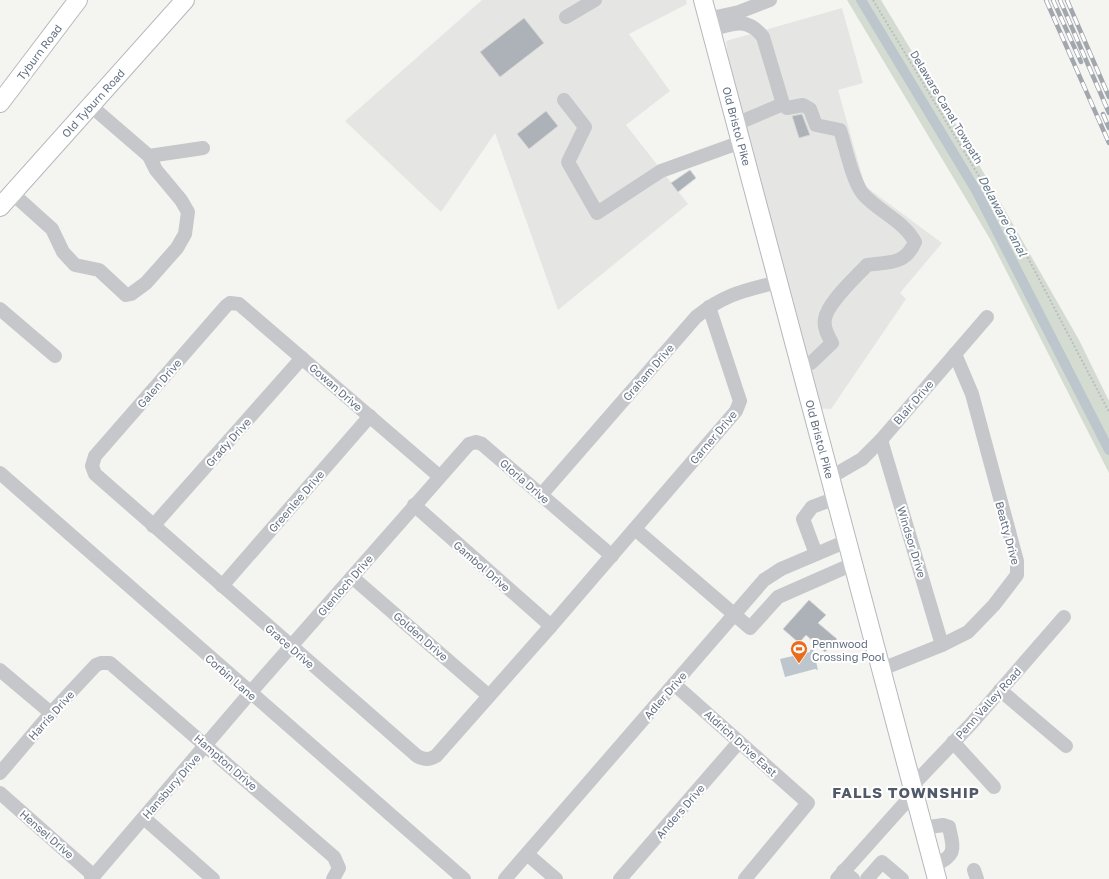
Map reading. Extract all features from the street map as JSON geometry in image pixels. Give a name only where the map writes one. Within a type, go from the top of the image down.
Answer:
[{"type":"main road","name":"Tyburn Road","points":[[0,103],[78,0]]},
{"type":"main road","name":"Old Tyburn Road","points":[[0,207],[185,0]]},
{"type":"main road","name":"Old Bristol Pike","points":[[702,0],[882,669],[912,791],[935,872]]},
{"type":"street","points":[[566,17],[595,0]]},
{"type":"street","points":[[709,24],[770,0]]},
{"type":"street","points":[[709,24],[748,23],[758,30],[763,37],[784,104],[787,108],[803,105],[810,109],[816,125],[840,130],[858,185],[864,194],[910,232],[915,242],[910,253],[895,262],[867,265],[835,299],[825,318],[826,332],[832,343],[812,363],[801,367]]},
{"type":"street","points":[[564,100],[585,127],[568,162],[597,212],[661,171],[741,142]]},
{"type":"street","points":[[736,124],[784,104]]},
{"type":"street","points":[[12,193],[52,229],[63,252],[75,264],[99,270],[120,292],[126,295],[131,294],[146,283],[177,248],[185,234],[188,224],[188,212],[181,200],[156,170],[149,156],[91,106]]},
{"type":"street","points":[[149,156],[203,148]]},
{"type":"street","name":"Graham Drive","points":[[541,495],[696,317],[708,307],[730,295],[778,282]]},
{"type":"street","name":"Gowan Drive","points":[[230,303],[239,304],[439,476]]},
{"type":"street","name":"Galen Drive","points":[[92,466],[95,456],[230,303]]},
{"type":"street","name":"Garner Drive","points":[[490,696],[612,556],[739,406],[740,401],[708,307]]},
{"type":"street","points":[[0,309],[55,356]]},
{"type":"street","name":"Blair Drive","points":[[830,477],[862,459],[881,440],[987,317]]},
{"type":"street","name":"Beatty Drive","points":[[882,669],[942,645],[968,632],[994,605],[1017,575],[1018,569],[972,394],[955,354]]},
{"type":"street","name":"Grady Drive","points":[[153,526],[302,358]]},
{"type":"street","name":"Greenlee Drive","points":[[222,586],[370,416]]},
{"type":"street","name":"Windsor Drive","points":[[881,440],[942,645]]},
{"type":"street","name":"Gloria Drive","points":[[439,476],[466,446],[476,442],[482,444],[612,556]]},
{"type":"street","name":"Grace Drive","points":[[92,466],[95,474],[153,526],[422,759],[431,759],[436,756],[490,696]]},
{"type":"street","name":"Corbin Lane","points":[[0,473],[464,879]]},
{"type":"street","name":"Glenloch Drive","points":[[250,693],[439,476]]},
{"type":"street","points":[[816,554],[803,520],[812,507],[836,498]]},
{"type":"street","name":"Gambol Drive","points":[[414,505],[551,626]]},
{"type":"street","points":[[635,529],[750,628],[778,597],[853,564]]},
{"type":"street","name":"Adler Drive","points":[[505,879],[770,574],[847,540]]},
{"type":"street","name":"Golden Drive","points":[[352,577],[490,696]]},
{"type":"street","name":"Penn Valley Road","points":[[844,876],[953,742],[1064,617]]},
{"type":"street","name":"Harris Drive","points":[[0,774],[51,713],[96,665],[106,662]]},
{"type":"street","name":"Hampton Drive","points":[[106,662],[114,665],[334,857],[336,873]]},
{"type":"street","points":[[0,670],[51,713]]},
{"type":"street","name":"Aldrich Drive East","points":[[674,684],[808,803],[752,876]]},
{"type":"street","points":[[1000,690],[1066,746]]},
{"type":"street","name":"Hansbury Drive","points":[[93,877],[250,693]]},
{"type":"street","name":"Anders Drive","points":[[620,879],[739,742]]},
{"type":"street","points":[[953,742],[994,787]]},
{"type":"street","name":"Hensel Drive","points":[[0,793],[93,877]]},
{"type":"street","points":[[144,818],[214,879]]},
{"type":"street","points":[[923,828],[943,825],[949,827],[953,847],[952,855],[944,861],[935,872]]},
{"type":"street","points":[[527,854],[556,879]]},
{"type":"street","points":[[867,879],[882,862],[902,879]]},
{"type":"path","name":"Delaware Canal Towpath","points":[[873,0],[1027,256],[1109,412]]},
{"type":"shaded area","points":[[482,0],[686,0],[687,4],[629,34],[670,91],[626,125],[688,204],[558,310],[495,133],[441,212],[345,121]]},
{"type":"shaded area","points":[[847,0],[881,0],[958,128],[1079,340],[1109,401],[1109,473],[990,239]]},
{"type":"shaded area","points":[[842,8],[863,83],[838,90],[865,186],[942,243],[900,293],[906,299],[831,409],[808,408],[740,161],[726,41]]},
{"type":"shaded area","name":"Pennwood Crossing Pool","points":[[813,649],[818,670],[815,669],[785,677],[780,659],[810,652],[810,650]]},
{"type":"building","points":[[524,18],[544,43],[500,77],[480,52]]},
{"type":"building","points":[[546,111],[558,126],[529,149],[517,134]]},
{"type":"building","points":[[802,114],[810,135],[799,138],[792,116]]},
{"type":"building","points":[[690,170],[696,178],[678,192],[671,183]]},
{"type":"building","points":[[809,600],[826,615],[818,623],[837,639],[825,652],[806,635],[799,643],[783,629]]},
{"type":"waterway","name":"Delaware Canal","points":[[861,0],[977,192],[1109,450]]},
{"type":"railway","points":[[1046,0],[1109,143]]},
{"type":"railway","points":[[1053,0],[1081,62]]},
{"type":"railway","points":[[1060,0],[1109,113]]},
{"type":"railway","points":[[1067,0],[1109,97]]},
{"type":"railway","points":[[1103,114],[1109,128]]},
{"type":"place","name":"Pennwood Crossing Pool","points":[[799,664]]},
{"type":"district","name":"FALLS TOWNSHIP","points":[[906,792]]}]
